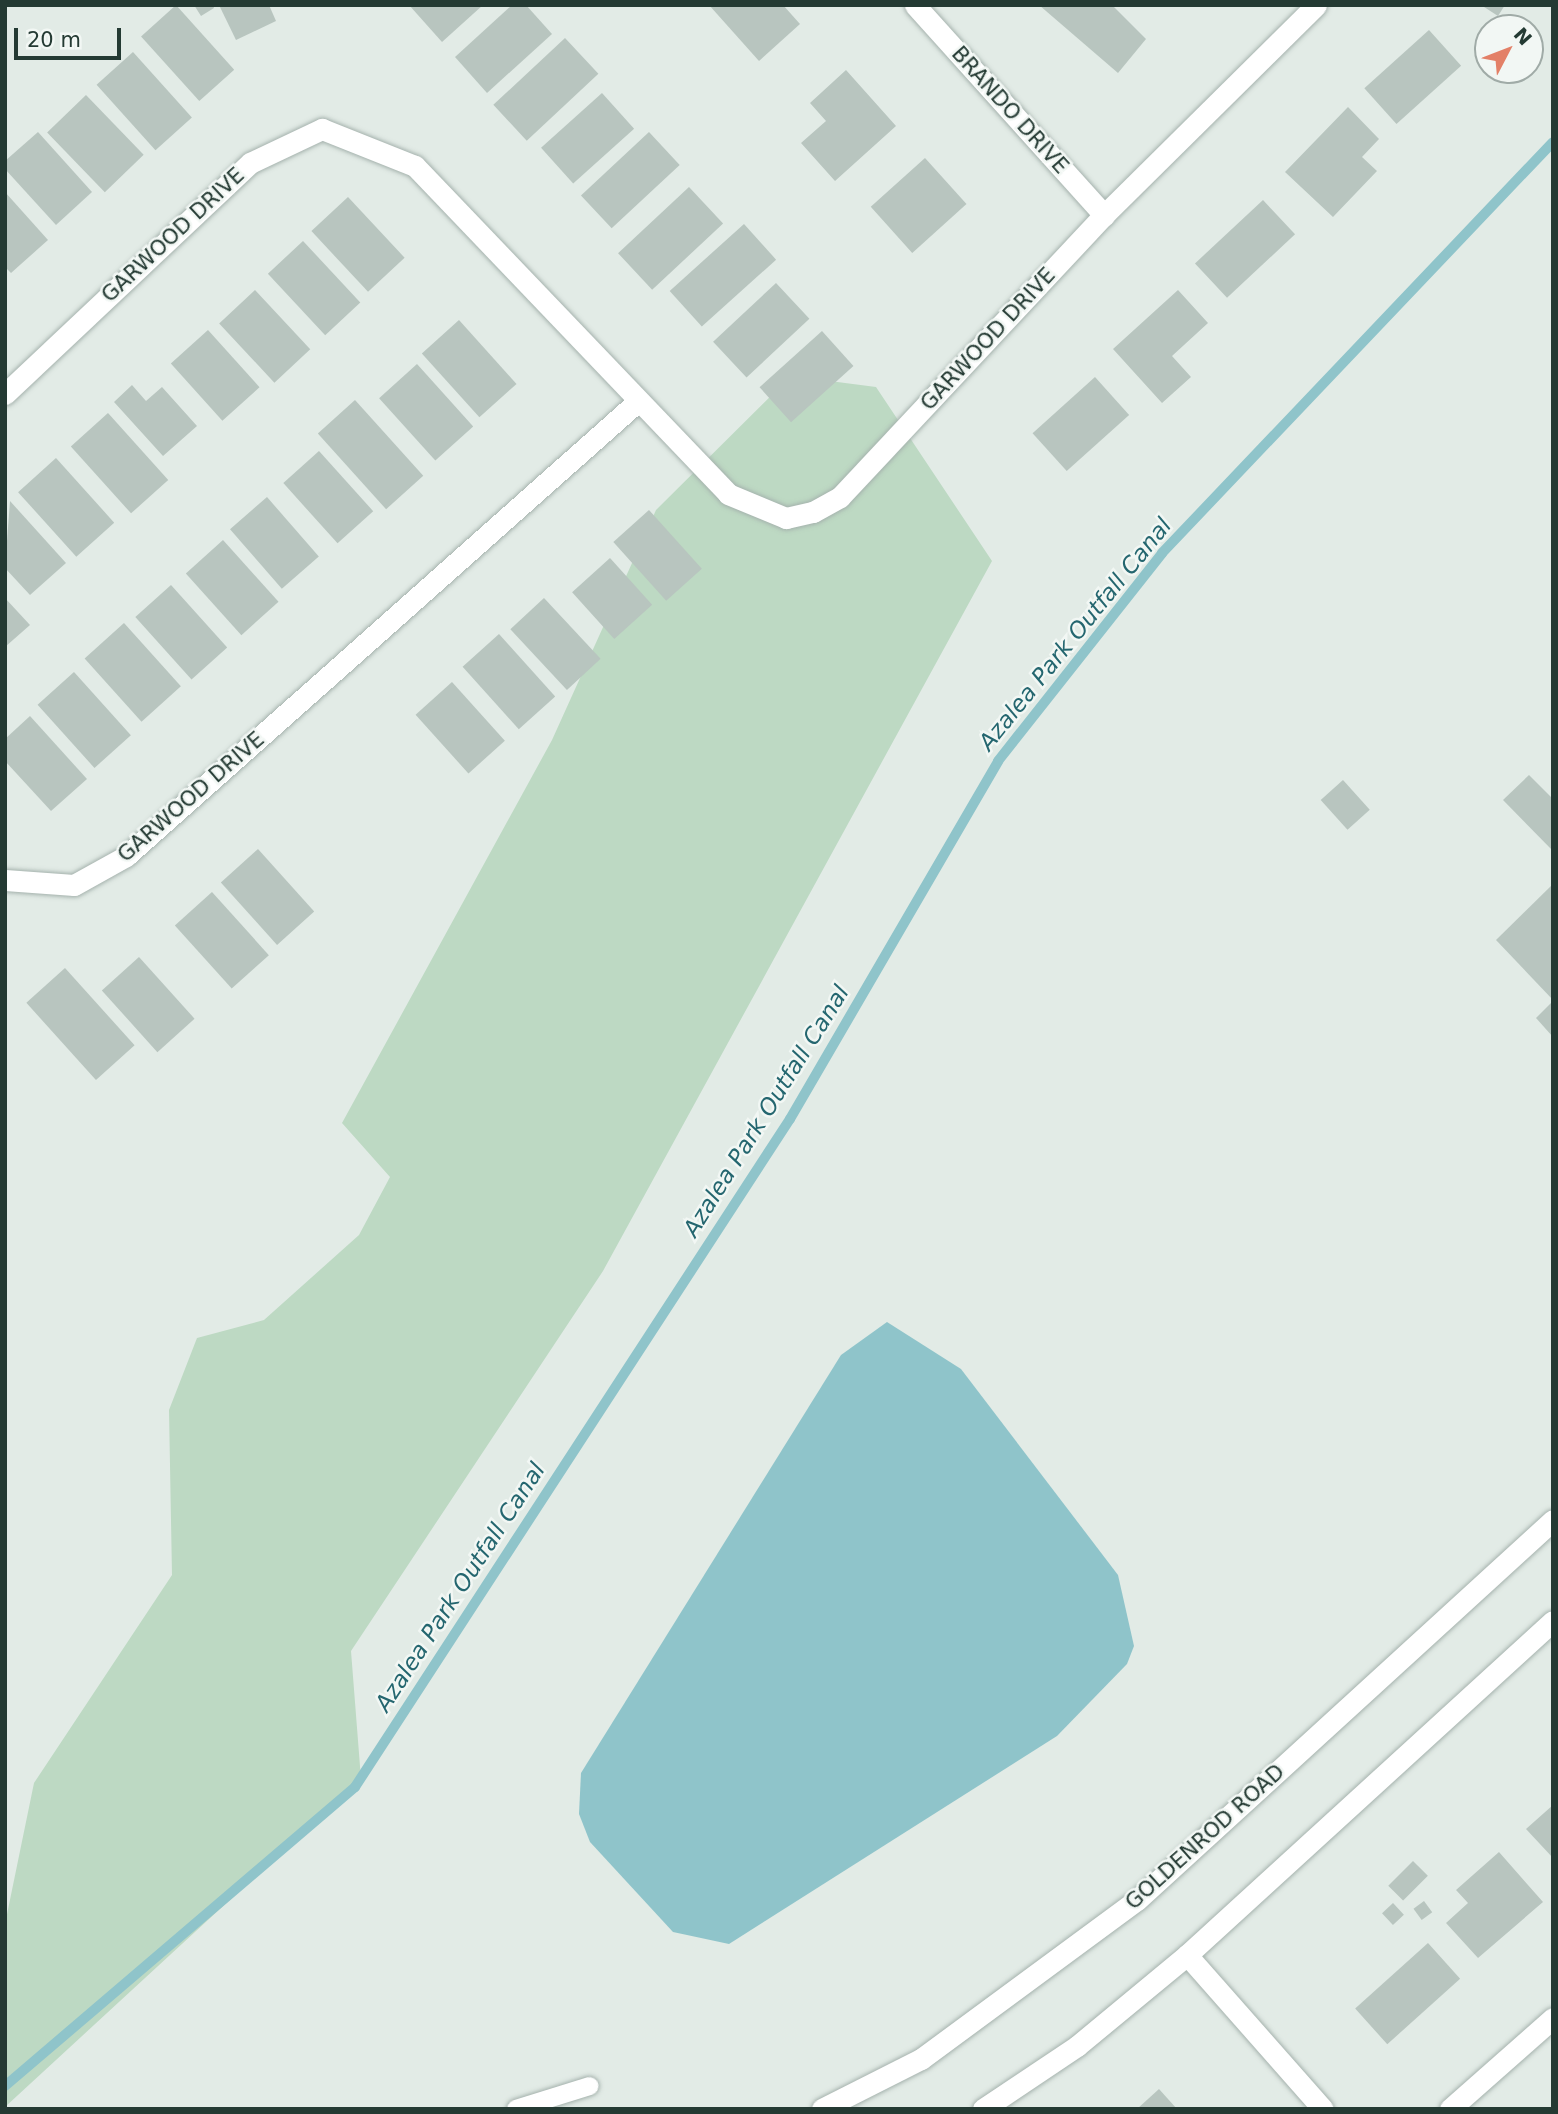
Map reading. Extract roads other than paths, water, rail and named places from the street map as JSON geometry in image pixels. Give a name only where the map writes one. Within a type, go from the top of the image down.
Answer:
[{"type":"street","name":"BRANDO DRIVE","points":[[915,5],[1104,215]]},
{"type":"street","name":"GARWOOD DRIVE","points":[[5,394],[250,163],[322,129],[415,166],[637,402],[728,494],[786,518],[813,512],[840,497],[1104,215],[1316,5]]},
{"type":"street","name":"GARWOOD DRIVE","points":[[5,880],[74,885],[126,856],[637,402]]},
{"type":"street","name":"GOLDENROD ROAD","points":[[822,2109],[920,2059],[1137,1900],[1553,1520]]},
{"type":"street","points":[[983,2109],[1077,2046],[1187,1955],[1553,1621]]},
{"type":"street","points":[[1187,1955],[1323,2109]]},
{"type":"street","points":[[1450,2109],[1553,2018]]},
{"type":"lane","points":[[516,2109],[590,2087]]},
{"type":"lane","points":[[847,2109],[863,2088]]},
{"type":"water","points":[[887,1322],[961,1369],[1118,1575],[1134,1646],[1127,1664],[1057,1736],[729,1944],[673,1932],[590,1842],[579,1814],[581,1773],[841,1355]]},
{"type":"waterway","name":"Azalea Park Outfall Canal","points":[[5,2086],[355,1787],[790,1119],[998,761],[1162,553],[1553,142]]}]
